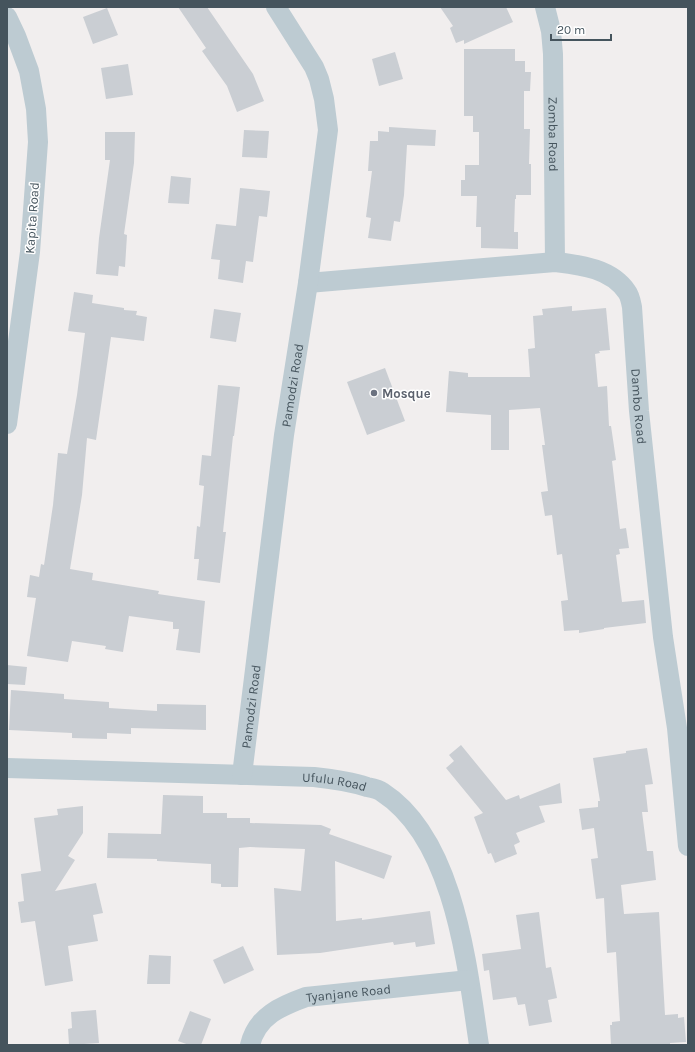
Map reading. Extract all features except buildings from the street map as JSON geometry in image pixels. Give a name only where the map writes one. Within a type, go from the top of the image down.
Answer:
[{"type":"street","name":"Pamodzi Road","points":[[242,775],[284,435],[308,283],[328,130],[324,99],[316,73],[292,30],[276,7]]},
{"type":"street","name":"Zomba Road","points":[[545,7],[551,31],[553,54],[555,262]]},
{"type":"street","name":"Kapita Road","points":[[7,17],[29,71],[36,109],[38,142],[30,252],[7,424]]},
{"type":"street","name":"Dambo Road","points":[[308,283],[555,262],[583,265],[601,272],[616,281],[627,292],[632,307],[639,411],[663,637],[677,728],[688,846]]},
{"type":"street","name":"Ufulu Road","points":[[7,768],[314,777],[350,781],[381,791],[404,810],[422,834],[436,860],[446,884],[455,913],[469,980],[479,1045]]},
{"type":"street","name":"Tyanjane Road","points":[[250,1045],[253,1034],[267,1016],[286,1004],[306,997],[469,980]]},
{"type":"place","name":"Mosque","points":[[374,393]]}]
